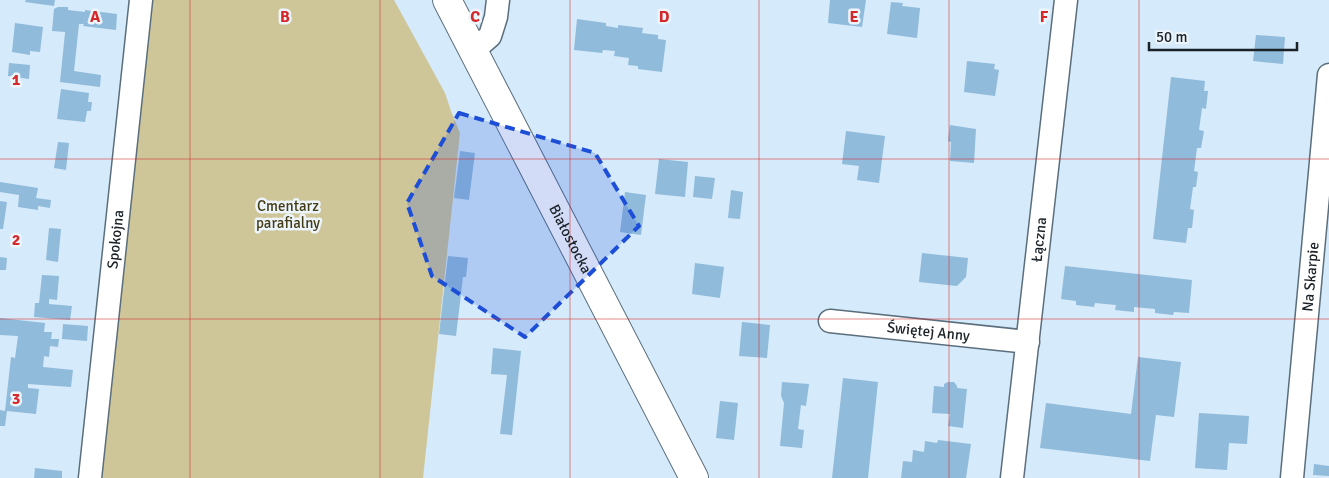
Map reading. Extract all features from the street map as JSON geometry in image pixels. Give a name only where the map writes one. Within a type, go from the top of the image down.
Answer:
[{"type":"street","name":"Spokojna","points":[[90,478],[141,0]]},
{"type":"street","name":"Białostocka","points":[[447,0],[694,478]]},
{"type":"street","points":[[474,50],[490,36],[496,17],[498,0]]},
{"type":"street","name":"Łączna","points":[[1012,478],[1066,0]]},
{"type":"street","name":"Na Skarpie","points":[[1292,478],[1329,75]]},
{"type":"street","name":"Świętej Anny","points":[[830,321],[1028,342]]},
{"type":"highlighted area","points":[[459,113],[595,153],[639,226],[525,337],[432,276],[407,203]]},
{"type":"green space","name":"Cmentarz parafialny","points":[[149,0],[394,0],[445,93],[460,133],[423,478],[97,478]]},
{"type":"building","points":[[26,0],[55,0],[54,6],[25,2]]},
{"type":"building","points":[[830,0],[866,0],[862,27],[828,23]]},
{"type":"building","points":[[891,2],[903,3],[902,6],[920,8],[917,38],[887,34]]},
{"type":"building","points":[[68,7],[68,10],[117,14],[116,30],[79,24],[74,71],[101,75],[100,87],[60,82],[65,32],[52,31],[54,9]]},
{"type":"building","points":[[577,19],[606,23],[606,26],[618,28],[618,25],[643,28],[642,33],[658,35],[658,39],[666,40],[662,72],[638,69],[638,66],[628,65],[629,58],[614,56],[615,51],[603,50],[602,53],[574,50]]},
{"type":"building","points":[[15,23],[43,27],[40,52],[30,51],[30,55],[12,52]]},
{"type":"building","points":[[1256,35],[1285,37],[1283,64],[1253,61]]},
{"type":"building","points":[[967,61],[995,64],[994,69],[999,70],[995,96],[964,92]]},
{"type":"building","points":[[9,63],[30,65],[29,79],[8,76]]},
{"type":"building","points":[[1171,77],[1205,81],[1204,91],[1208,91],[1206,109],[1202,108],[1199,130],[1204,131],[1201,148],[1197,148],[1194,171],[1198,172],[1196,187],[1193,187],[1190,209],[1194,210],[1192,228],[1188,228],[1186,243],[1153,239]]},
{"type":"building","points":[[61,89],[89,93],[88,102],[92,102],[91,111],[87,111],[85,122],[57,119]]},
{"type":"building","points":[[950,125],[976,129],[974,163],[950,161],[951,142],[948,141]]},
{"type":"building","points":[[846,131],[885,136],[879,183],[857,180],[859,166],[842,164]]},
{"type":"building","points":[[58,142],[69,143],[66,170],[54,168]]},
{"type":"building","points":[[460,151],[475,153],[469,200],[454,198]]},
{"type":"building","points":[[659,159],[688,162],[685,197],[655,194]]},
{"type":"building","points":[[695,176],[715,178],[712,199],[693,197]]},
{"type":"building","points":[[0,182],[38,188],[36,198],[51,200],[50,208],[38,206],[38,210],[18,207],[19,195],[0,192]]},
{"type":"building","points":[[731,190],[743,192],[740,219],[728,218]]},
{"type":"building","points":[[625,192],[646,195],[641,235],[620,232]]},
{"type":"building","points":[[0,201],[7,202],[3,229],[0,229]]},
{"type":"building","points":[[49,228],[61,229],[58,262],[46,260]]},
{"type":"building","points":[[922,253],[968,258],[966,277],[957,286],[919,282]]},
{"type":"building","points":[[448,256],[468,258],[466,277],[463,277],[456,336],[439,334]]},
{"type":"building","points":[[0,257],[7,258],[6,270],[0,270]]},
{"type":"building","points":[[695,263],[724,267],[720,298],[692,294]]},
{"type":"building","points":[[1065,266],[1192,280],[1189,313],[1174,312],[1173,315],[1155,313],[1155,309],[1134,307],[1134,312],[1115,310],[1116,305],[1095,303],[1094,307],[1076,305],[1076,301],[1061,299]]},
{"type":"building","points":[[42,275],[59,276],[57,300],[49,299],[49,304],[72,306],[70,320],[34,317],[35,303],[39,303]]},
{"type":"building","points":[[0,318],[45,323],[44,332],[52,332],[51,339],[59,339],[58,347],[50,346],[49,357],[44,356],[43,367],[73,370],[71,387],[28,384],[28,388],[39,389],[36,414],[7,411],[5,426],[0,426],[0,410],[5,411],[11,357],[15,358],[18,336],[0,335]]},
{"type":"building","points":[[742,322],[770,325],[767,358],[739,356]]},
{"type":"building","points":[[63,324],[88,326],[87,341],[62,339]]},
{"type":"building","points":[[493,348],[521,351],[512,435],[500,434],[507,375],[491,374]]},
{"type":"building","points":[[1138,357],[1181,362],[1174,417],[1156,415],[1150,461],[1040,448],[1046,403],[1131,414]]},
{"type":"building","points":[[843,378],[878,382],[868,478],[832,478]]},
{"type":"building","points":[[782,382],[809,384],[806,406],[801,405],[798,429],[804,430],[802,448],[780,446],[784,403],[781,396]]},
{"type":"building","points":[[954,382],[957,388],[967,389],[963,428],[948,426],[950,414],[932,413],[934,386],[944,387],[944,384]]},
{"type":"building","points":[[720,401],[738,403],[734,440],[716,438]]},
{"type":"building","points":[[1199,413],[1249,416],[1247,444],[1229,443],[1227,470],[1195,468]]},
{"type":"building","points":[[938,440],[971,444],[966,478],[901,478],[903,461],[912,462],[913,450],[924,452],[925,441],[937,443]]},
{"type":"building","points":[[1314,464],[1329,466],[1329,476],[1313,475]]},
{"type":"building","points":[[35,468],[62,471],[62,478],[34,478]]}]
